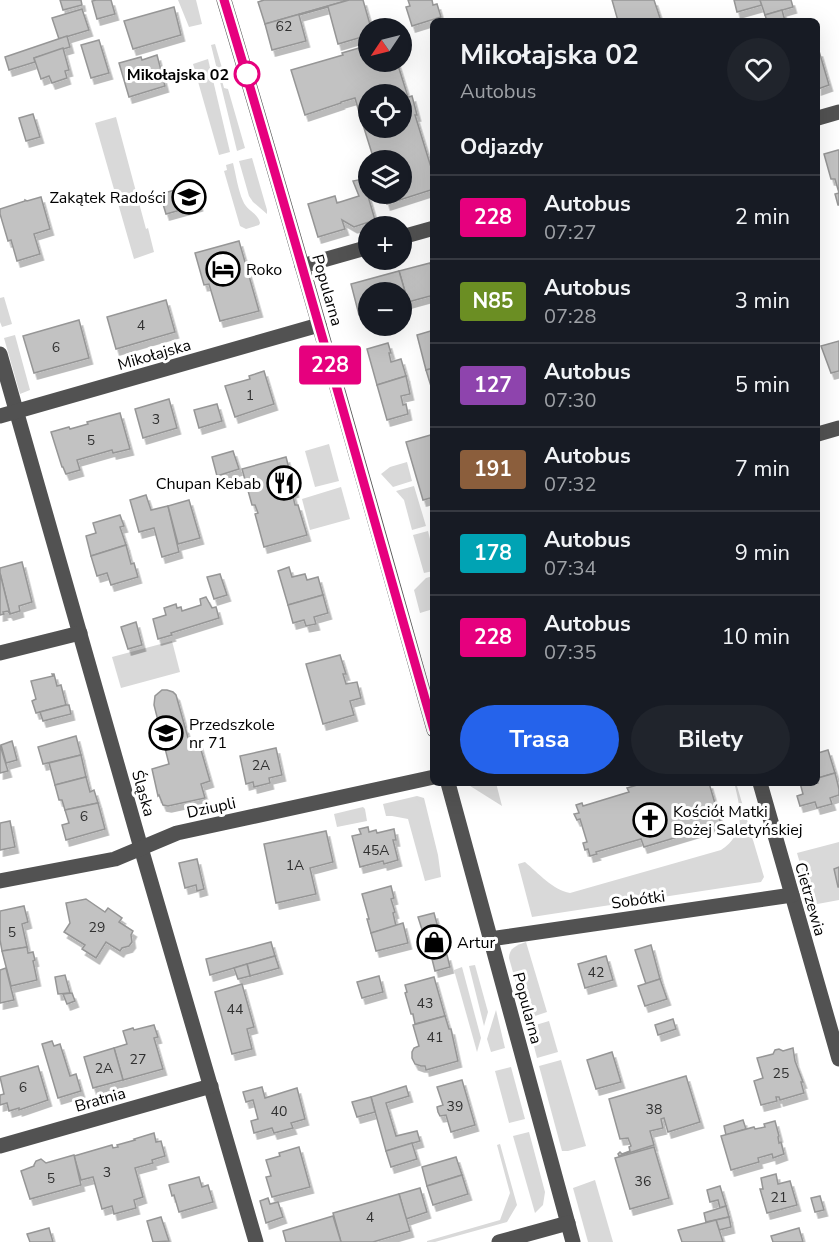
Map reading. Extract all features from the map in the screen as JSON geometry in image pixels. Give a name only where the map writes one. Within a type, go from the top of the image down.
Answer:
[{"type":"street","name":"Popularna","points":[[224,0],[430,716]]},
{"type":"street","points":[[820,117],[839,112]]},
{"type":"street","points":[[412,234],[430,229]]},
{"type":"street","points":[[302,266],[358,250]]},
{"type":"street","name":"Mikołajska","points":[[0,416],[319,325]]},
{"type":"street","name":"Śląska","points":[[0,354],[256,1242]]},
{"type":"street","points":[[820,433],[839,428]]},
{"type":"street","points":[[0,653],[80,633]]},
{"type":"street","name":"Dziupli","points":[[0,881],[115,859],[177,833],[430,778]]},
{"type":"street","name":"Popularna","points":[[449,786],[573,1242]]},
{"type":"street","name":"Cietrzewia","points":[[761,786],[839,1059]]},
{"type":"street","name":"Sobótki","points":[[490,939],[792,895]]},
{"type":"street","name":"Bratnia","points":[[0,1146],[211,1086]]},
{"type":"street","points":[[499,1242],[568,1223]]},
{"type":"shaded area","points":[[178,0],[196,0],[202,24],[189,27]]},
{"type":"shaded area","points":[[215,44],[222,68],[219,70],[224,88],[228,89],[245,148],[237,151],[211,45]]},
{"type":"shaded area","points":[[208,59],[230,152],[219,155],[193,64]]},
{"type":"shaded area","points":[[116,117],[154,252],[134,259],[95,123]]},
{"type":"shaded area","points":[[252,158],[267,214],[249,196],[239,161]]},
{"type":"shaded area","points":[[233,163],[243,201],[260,223],[246,229],[240,226],[224,171],[227,170],[226,165]]},
{"type":"shaded area","points":[[4,297],[12,324],[2,327],[0,298]]},
{"type":"shaded area","points":[[15,335],[30,390],[20,394],[4,338]]},
{"type":"shaded area","points":[[329,444],[339,481],[315,487],[305,451]]},
{"type":"shaded area","points":[[407,462],[412,481],[393,487],[381,474],[390,467]]},
{"type":"shaded area","points":[[414,486],[426,526],[412,530],[404,500],[396,491]]},
{"type":"shaded area","points":[[341,487],[350,519],[310,530],[302,499]]},
{"type":"shaded area","points":[[428,531],[430,572],[424,573],[413,535]]},
{"type":"shaded area","points":[[430,577],[430,610],[420,613],[414,590]]},
{"type":"shaded area","points":[[172,641],[180,672],[121,688],[112,657]]},
{"type":"shaded area","points":[[470,786],[497,786],[502,806]]},
{"type":"shaded area","points":[[735,786],[737,786],[764,877],[761,882],[532,917],[518,864],[525,862],[552,885],[570,893],[721,850],[735,837],[740,821]]},
{"type":"shaded area","points":[[417,796],[424,798],[441,877],[425,881],[408,819],[386,816],[383,804]]},
{"type":"shaded area","points":[[363,807],[367,821],[337,827],[334,814]]},
{"type":"shaded area","points":[[839,842],[839,900],[812,905],[797,853]]},
{"type":"shaded area","points":[[526,942],[547,1012],[526,1019],[509,955],[512,949]]},
{"type":"shaded area","points":[[475,965],[488,1012],[484,1026],[469,966]]},
{"type":"shaded area","points":[[462,967],[481,1038],[477,1052],[454,970]]},
{"type":"shaded area","points":[[496,1010],[505,1048],[491,1052],[487,1039]]},
{"type":"shaded area","points":[[549,1021],[558,1052],[537,1058],[529,1027]]},
{"type":"shaded area","points":[[561,1060],[586,1146],[568,1151],[562,1151],[539,1066]]},
{"type":"shaded area","points":[[511,1067],[525,1119],[509,1123],[495,1071]]},
{"type":"shaded area","points":[[529,1132],[545,1192],[543,1205],[535,1213],[513,1136]]},
{"type":"shaded area","points":[[500,1144],[517,1205],[507,1222],[435,1242],[427,1242],[500,1220],[510,1193],[497,1145]]},
{"type":"shaded area","points":[[595,1180],[613,1242],[588,1242],[573,1188]]},
{"type":"building","points":[[60,0],[81,0],[82,5],[63,10]]},
{"type":"building","points":[[111,0],[115,14],[97,19],[92,1]]},
{"type":"building","points":[[264,0],[349,0],[265,24],[258,2]]},
{"type":"building","points":[[349,0],[363,0],[368,18],[358,18],[358,38],[338,44],[328,7],[299,15],[306,41],[272,50],[265,24]]},
{"type":"building","points":[[408,0],[432,0],[433,5],[437,4],[441,17],[430,18],[430,20],[412,26],[412,18],[409,18],[406,7],[410,6]]},
{"type":"building","points":[[612,0],[654,0],[660,18],[617,18]]},
{"type":"building","points":[[734,0],[760,0],[762,5],[737,12]]},
{"type":"building","points":[[760,0],[791,0],[793,7],[765,15]]},
{"type":"building","points":[[174,7],[181,35],[133,49],[124,21]]},
{"type":"building","points":[[82,9],[89,30],[59,39],[52,18]]},
{"type":"building","points":[[782,10],[784,18],[766,18],[765,15]]},
{"type":"building","points":[[67,36],[70,47],[34,58],[35,62],[9,70],[5,57]]},
{"type":"building","points":[[99,40],[109,73],[91,78],[81,45]]},
{"type":"building","points":[[63,48],[69,70],[65,71],[67,78],[52,83],[49,76],[41,79],[34,58]]},
{"type":"building","points":[[358,48],[358,72],[400,72],[404,84],[358,84],[358,108],[355,98],[305,115],[291,70],[343,55],[342,53]]},
{"type":"building","points":[[820,54],[829,85],[820,88]]},
{"type":"building","points":[[157,55],[165,86],[129,97],[119,63],[141,57],[142,60]]},
{"type":"building","points":[[412,96],[417,115],[415,115],[430,164],[430,190],[412,196],[412,150],[371,150],[367,138],[412,138]]},
{"type":"building","points":[[33,114],[40,137],[26,141],[19,118]]},
{"type":"building","points":[[839,150],[839,193],[835,179],[831,179],[824,154]]},
{"type":"building","points":[[358,180],[358,194],[353,181]]},
{"type":"building","points":[[194,185],[199,205],[166,214],[160,194]]},
{"type":"building","points":[[839,193],[839,205],[838,205],[835,194]]},
{"type":"building","points":[[335,196],[337,203],[358,196],[358,204],[370,204],[374,216],[358,216],[358,226],[354,227],[342,220],[345,229],[318,237],[308,204]]},
{"type":"building","points":[[41,197],[50,229],[34,234],[40,254],[17,261],[11,240],[8,241],[0,209]]},
{"type":"building","name":"Roko","points":[[239,241],[259,311],[220,321],[209,284],[204,285],[195,253]]},
{"type":"building","points":[[430,263],[430,296],[412,301],[412,282],[402,282],[399,271],[412,270],[412,268]]},
{"type":"building","points":[[399,271],[402,282],[358,282]]},
{"type":"building","points":[[358,282],[358,311],[351,284]]},
{"type":"building","points":[[166,300],[175,332],[116,349],[107,317]]},
{"type":"building","points":[[79,320],[89,358],[34,373],[23,336]]},
{"type":"building","points":[[430,331],[430,369],[426,370],[417,335]]},
{"type":"building","points":[[839,341],[839,371],[831,373],[821,346]]},
{"type":"building","points":[[388,343],[391,362],[401,359],[406,376],[377,385],[367,349]]},
{"type":"building","points":[[430,369],[430,383],[426,370]]},
{"type":"building","points":[[264,371],[274,404],[235,417],[225,386],[250,379],[249,376]]},
{"type":"building","points":[[406,376],[410,394],[401,396],[408,414],[387,420],[377,385]]},
{"type":"building","points":[[169,399],[177,428],[143,438],[135,409]]},
{"type":"building","points":[[217,404],[222,421],[199,428],[194,410]]},
{"type":"building","points":[[120,413],[130,449],[113,453],[112,450],[77,460],[80,470],[66,474],[51,432],[69,427],[70,429]]},
{"type":"building","points":[[430,435],[430,498],[423,500],[406,442]]},
{"type":"building","points":[[233,451],[239,469],[217,476],[212,457]]},
{"type":"building","points":[[286,457],[295,491],[292,492],[295,505],[298,505],[307,535],[264,547],[255,514],[258,513],[255,505],[252,505],[242,469]]},
{"type":"building","points":[[146,495],[151,510],[168,506],[179,552],[162,557],[154,528],[139,532],[130,500]]},
{"type":"building","points":[[189,500],[200,538],[178,544],[168,506]]},
{"type":"building","points":[[120,515],[124,526],[120,527],[126,545],[91,556],[86,536],[96,533],[93,523]]},
{"type":"building","points":[[126,545],[131,564],[134,563],[138,577],[111,585],[107,573],[97,576],[91,556]]},
{"type":"building","points":[[22,562],[32,602],[19,606],[20,611],[10,614],[0,568]]},
{"type":"building","points":[[289,567],[292,577],[305,574],[307,580],[318,577],[323,595],[288,605],[278,571]]},
{"type":"building","points":[[0,573],[10,614],[8,611],[0,615]]},
{"type":"building","points":[[220,574],[227,595],[214,599],[207,577]]},
{"type":"building","points":[[323,595],[328,613],[314,617],[316,624],[306,626],[304,620],[293,623],[288,605]]},
{"type":"building","points":[[206,597],[212,608],[216,607],[219,618],[158,639],[153,619],[166,615],[164,608],[176,604],[177,608],[181,607],[182,611],[201,605],[200,599]]},
{"type":"building","points":[[136,622],[142,645],[128,649],[121,627]]},
{"type":"building","points":[[340,655],[346,674],[343,674],[346,684],[357,682],[361,698],[350,701],[354,715],[323,724],[306,664]]},
{"type":"building","points":[[54,674],[57,686],[61,685],[66,705],[36,713],[32,701],[36,699],[31,681],[53,676]]},
{"type":"building","points":[[162,690],[173,692],[176,695],[190,745],[199,743],[210,781],[201,784],[205,798],[168,806],[163,805],[158,796],[152,769],[169,764],[154,705],[155,696]]},
{"type":"building","points":[[69,705],[71,714],[43,721],[40,712]]},
{"type":"building","points":[[76,736],[81,755],[43,764],[38,747]]},
{"type":"building","points":[[12,741],[17,760],[6,763],[1,745]]},
{"type":"building","points":[[0,745],[8,771],[0,773]]},
{"type":"building","points":[[276,748],[282,775],[269,778],[270,783],[254,787],[253,782],[246,784],[240,756]]},
{"type":"building","points":[[828,750],[835,773],[820,777],[820,752]]},
{"type":"building","points":[[81,755],[86,777],[55,785],[49,763]]},
{"type":"building","points":[[835,773],[839,795],[830,798],[832,804],[817,808],[815,802],[800,806],[797,796],[803,794],[801,786],[820,786],[820,777]]},
{"type":"building","points":[[86,777],[90,792],[94,790],[98,803],[65,810],[62,800],[59,800],[55,785]]},
{"type":"building","name":"Kościół Matki Bożej Saletyńskiej","points":[[634,786],[710,786],[721,824],[644,847],[641,839],[596,852],[597,854],[590,856],[583,843],[587,842],[580,819],[577,820],[574,814],[579,813],[576,805],[582,803],[583,806],[629,792],[627,788]]},
{"type":"building","points":[[98,803],[105,829],[66,840],[62,825],[69,823],[65,810]]},
{"type":"building","points":[[10,821],[15,847],[0,850],[0,823]]},
{"type":"building","points":[[368,827],[369,832],[376,830],[377,833],[394,829],[396,840],[393,840],[398,860],[360,867],[352,836],[361,834],[359,829]]},
{"type":"building","points":[[326,831],[333,862],[310,868],[316,894],[276,903],[264,844]]},
{"type":"building","points":[[197,859],[204,889],[197,891],[196,885],[185,888],[179,863]]},
{"type":"building","points":[[839,867],[839,887],[838,887],[834,869]]},
{"type":"building","points":[[391,886],[396,926],[371,933],[362,894]]},
{"type":"building","points":[[86,899],[105,912],[108,908],[122,918],[119,922],[133,931],[132,942],[129,946],[120,951],[106,942],[96,958],[82,949],[85,945],[64,932],[70,923],[66,903]]},
{"type":"building","points":[[24,906],[28,922],[22,924],[27,947],[2,951],[0,911]]},
{"type":"building","points":[[434,913],[440,935],[425,939],[418,917]]},
{"type":"building","points":[[403,923],[408,943],[376,951],[371,933]]},
{"type":"building","points":[[440,935],[443,944],[423,949],[421,941]]},
{"type":"building","points":[[271,942],[275,956],[210,975],[206,959]]},
{"type":"building","points":[[651,945],[660,979],[646,984],[635,950]]},
{"type":"building","points":[[27,947],[28,953],[33,952],[37,980],[11,986],[2,951]]},
{"type":"building","points":[[447,955],[450,967],[435,971],[432,959]]},
{"type":"building","points":[[275,956],[279,968],[250,976],[247,964]]},
{"type":"building","points":[[606,956],[613,980],[585,988],[578,964]]},
{"type":"building","points":[[247,964],[250,976],[238,979],[234,968]]},
{"type":"building","points":[[6,968],[14,1000],[0,1003],[0,970]]},
{"type":"building","points":[[65,975],[70,993],[58,994],[55,977]]},
{"type":"building","points":[[379,976],[383,992],[362,998],[357,982]]},
{"type":"building","points":[[434,977],[445,1016],[415,1024],[405,993],[407,992],[405,985]]},
{"type":"building","points":[[660,979],[667,999],[645,1006],[638,986]]},
{"type":"building","points":[[242,984],[254,1027],[247,1029],[252,1049],[232,1054],[215,992]]},
{"type":"building","points":[[72,993],[75,1001],[67,1004],[63,994]]},
{"type":"building","points":[[445,1016],[449,1029],[451,1029],[458,1061],[426,1070],[425,1066],[415,1064],[412,1058],[414,1048],[419,1046],[413,1025]]},
{"type":"building","points":[[673,1019],[676,1029],[658,1035],[655,1025]]},
{"type":"building","points":[[154,1025],[158,1037],[154,1038],[163,1069],[123,1080],[114,1048],[127,1044],[123,1031]]},
{"type":"building","points":[[52,1041],[54,1046],[60,1044],[70,1076],[76,1074],[81,1091],[58,1098],[42,1044]]},
{"type":"building","points":[[114,1048],[123,1080],[93,1088],[84,1057]]},
{"type":"building","points":[[793,1048],[804,1093],[780,1100],[776,1097],[777,1101],[761,1105],[754,1081],[763,1078],[757,1058],[773,1054],[775,1050],[783,1051]]},
{"type":"building","points":[[612,1052],[621,1082],[596,1089],[587,1060]]},
{"type":"building","points":[[38,1066],[48,1100],[19,1110],[19,1108],[9,1111],[7,1103],[0,1105],[0,1095],[4,1094],[0,1077]]},
{"type":"building","points":[[686,1076],[700,1122],[668,1132],[664,1118],[661,1119],[663,1128],[650,1131],[654,1145],[619,1156],[620,1152],[622,1154],[630,1151],[631,1146],[628,1138],[620,1139],[609,1099]]},
{"type":"building","points":[[462,1080],[475,1125],[451,1132],[446,1115],[440,1116],[438,1112],[437,1107],[443,1105],[437,1087]]},
{"type":"building","points":[[406,1086],[409,1096],[386,1103],[396,1136],[417,1131],[420,1141],[386,1151],[371,1097]]},
{"type":"building","points":[[262,1087],[265,1098],[297,1088],[305,1119],[291,1123],[293,1128],[274,1133],[272,1128],[254,1133],[251,1121],[258,1119],[253,1100],[246,1102],[243,1092]]},
{"type":"building","points":[[371,1097],[375,1112],[357,1117],[352,1102]]},
{"type":"building","points":[[743,1120],[746,1129],[726,1135],[724,1126]]},
{"type":"building","points":[[775,1121],[779,1143],[781,1142],[784,1154],[773,1158],[772,1154],[758,1158],[759,1162],[731,1170],[721,1136],[754,1127],[755,1129],[765,1127],[764,1124]]},
{"type":"building","points":[[154,1133],[156,1142],[161,1141],[165,1156],[152,1160],[153,1163],[135,1168],[143,1197],[134,1200],[136,1208],[114,1214],[112,1206],[102,1209],[93,1177],[81,1180],[74,1156],[112,1145],[113,1148],[118,1147],[117,1145]]},
{"type":"building","points":[[412,1143],[417,1159],[391,1167],[386,1151]]},
{"type":"building","points":[[299,1147],[310,1187],[272,1197],[266,1177],[271,1176],[266,1160]]},
{"type":"building","points":[[654,1147],[669,1198],[630,1209],[615,1158]]},
{"type":"building","points":[[74,1155],[81,1185],[30,1199],[21,1171],[34,1166],[36,1161],[41,1159],[46,1163]]},
{"type":"building","points":[[456,1157],[462,1175],[427,1186],[422,1167]]},
{"type":"building","points":[[776,1174],[778,1184],[790,1181],[797,1205],[767,1213],[760,1189],[763,1189],[761,1178]]},
{"type":"building","points":[[462,1175],[468,1194],[433,1205],[427,1186]]},
{"type":"building","points":[[199,1177],[202,1187],[208,1185],[213,1202],[179,1212],[169,1185]]},
{"type":"building","points":[[720,1186],[726,1206],[720,1208],[718,1200],[710,1202],[707,1190]]},
{"type":"building","points":[[420,1188],[427,1212],[406,1219],[399,1194]]},
{"type":"building","points":[[399,1194],[410,1231],[373,1242],[341,1242],[333,1213]]},
{"type":"building","points":[[820,1196],[824,1210],[815,1212],[811,1198]]},
{"type":"building","points":[[268,1198],[270,1204],[278,1202],[283,1217],[266,1223],[260,1201]]},
{"type":"building","points":[[726,1206],[729,1217],[706,1222],[704,1213]]},
{"type":"building","points":[[333,1216],[341,1242],[286,1242],[283,1231]]},
{"type":"building","points":[[161,1217],[169,1241],[153,1242],[147,1221]]},
{"type":"building","points":[[729,1217],[731,1227],[719,1230],[716,1220]]},
{"type":"building","points":[[716,1220],[723,1242],[682,1242],[678,1230]]},
{"type":"building","points":[[49,1228],[53,1242],[30,1242],[27,1234]]},
{"type":"building","points":[[799,1228],[803,1242],[773,1242],[771,1236]]},
{"type":"bus line","name":"228","points":[[224,0],[430,716]]},
{"type":"place","name":"Mikołajska 02","points":[[247,74]]},
{"type":"place","name":"Zakątek Radości","points":[[189,197]]},
{"type":"place","name":"Roko","points":[[223,269]]},
{"type":"place","name":"Chupan Kebab","points":[[284,483]]},
{"type":"place","name":"Przedszkole nr 71","points":[[166,733]]},
{"type":"place","name":"Kościół Matki Bożej Saletyńskiej","points":[[650,820]]},
{"type":"place","name":"Artur","points":[[434,942]]}]
